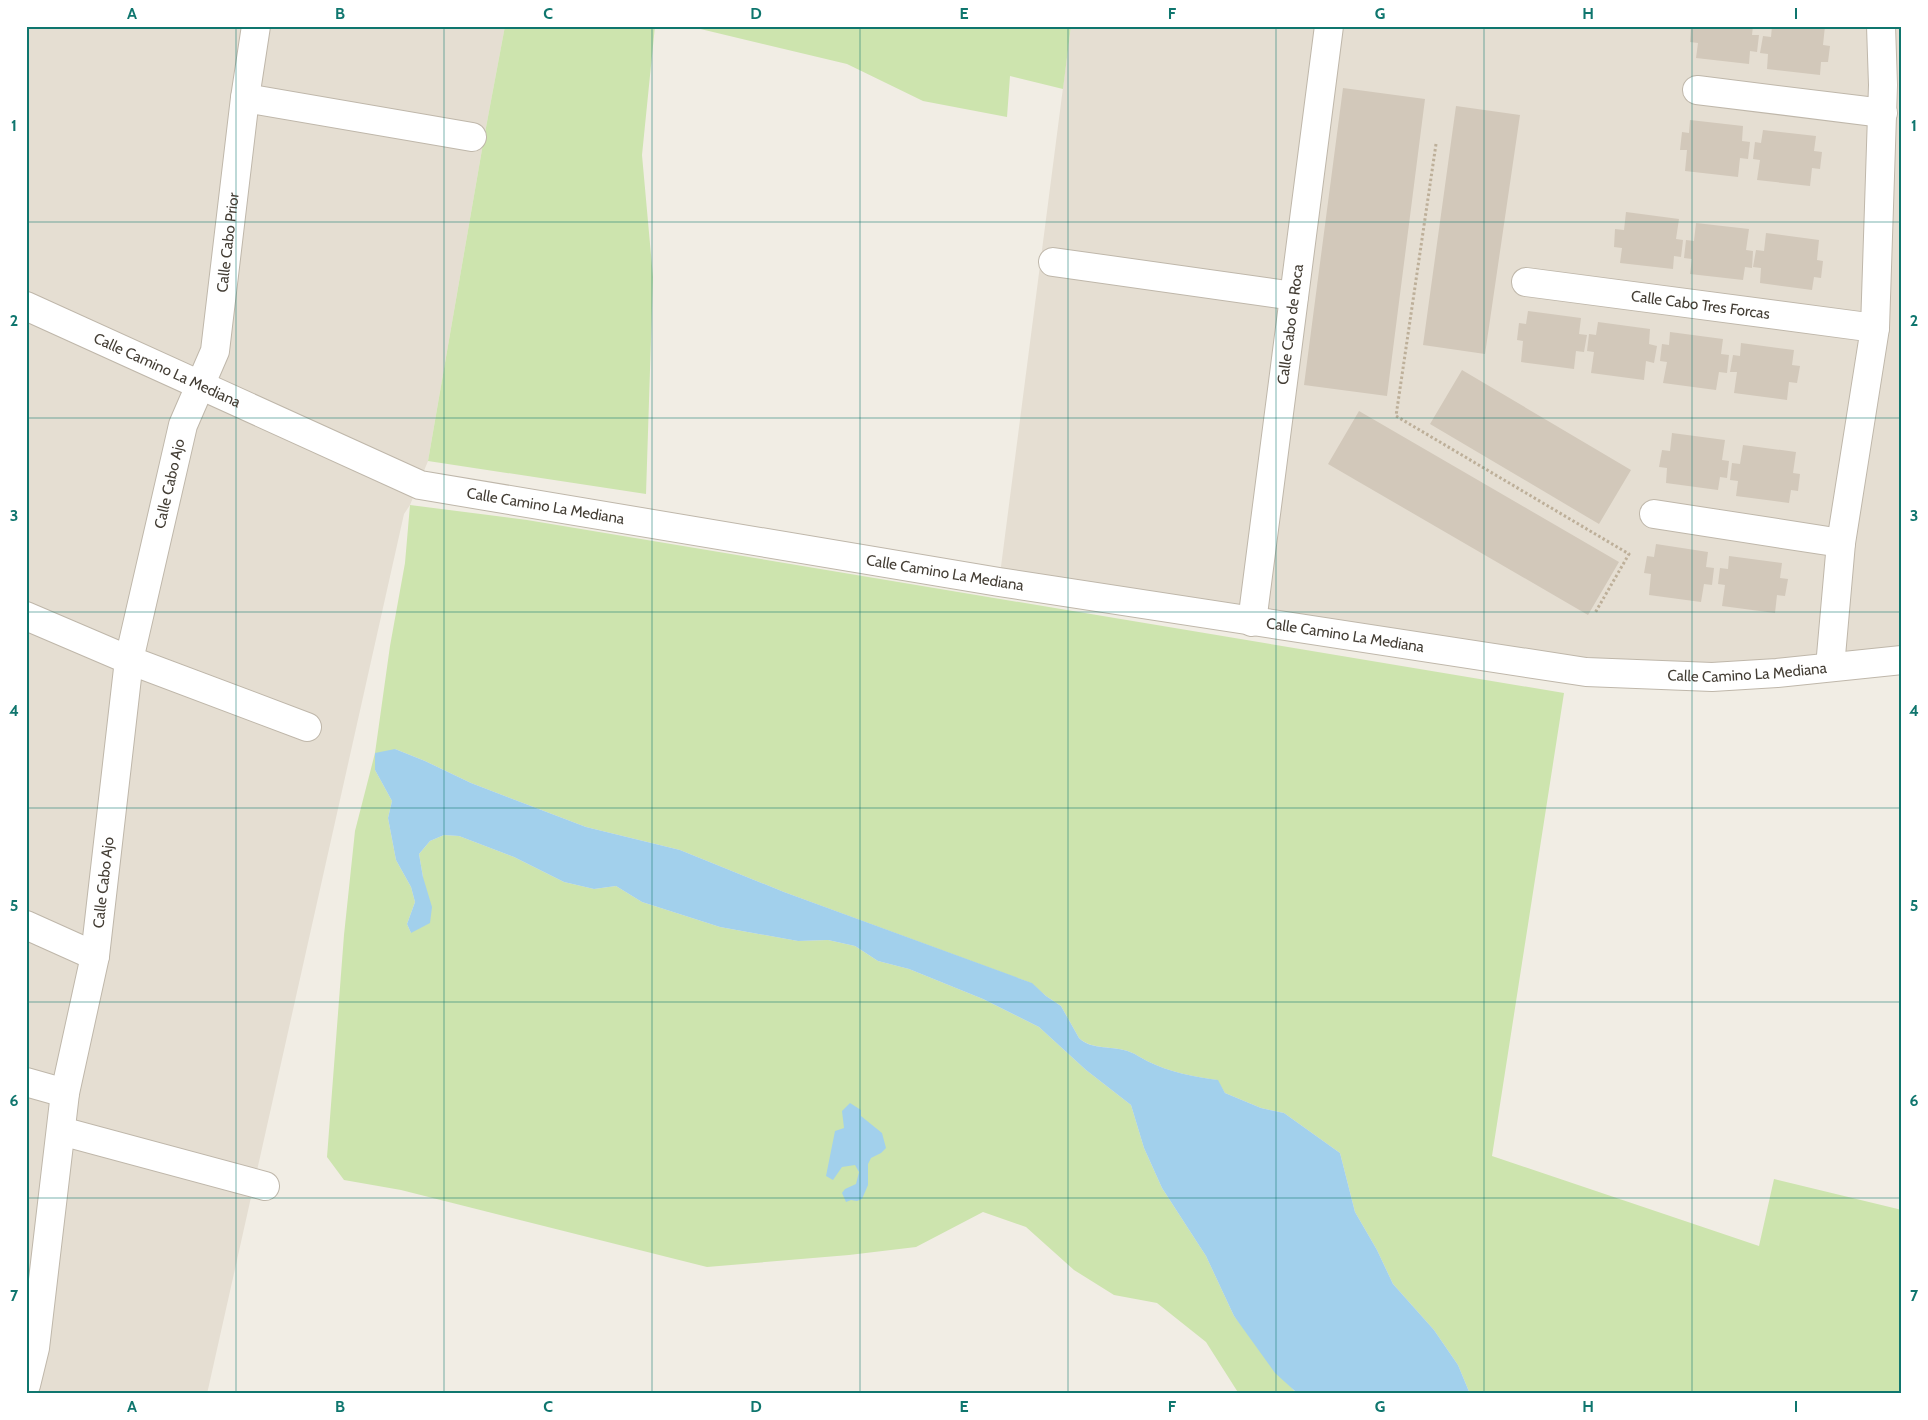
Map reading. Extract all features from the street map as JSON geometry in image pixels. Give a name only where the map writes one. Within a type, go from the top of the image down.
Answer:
[{"type":"street","name":"Calle Cabo Prior","points":[[201,386],[215,351],[245,98],[256,26]]},
{"type":"street","name":"Calle Cabo de Roca","points":[[1252,622],[1328,26]]},
{"type":"street","points":[[1830,667],[1841,543],[1875,328],[1883,113],[1881,26]]},
{"type":"street","points":[[1697,90],[1883,113]]},
{"type":"street","points":[[245,98],[472,137]]},
{"type":"street","points":[[1053,262],[1294,296]]},
{"type":"street","name":"Calle Cabo Tres Forcas","points":[[1526,282],[1875,328]]},
{"type":"street","name":"Calle Camino La Mediana","points":[[26,306],[420,485],[1009,584],[1586,672],[1712,677],[1777,673],[1902,660]]},
{"type":"street","name":"Calle Cabo Ajo","points":[[26,1385],[65,1093],[95,956],[129,660],[183,425],[201,386]]},
{"type":"street","points":[[1654,514],[1841,543]]},
{"type":"street","points":[[26,616],[129,660],[307,727]]},
{"type":"street","points":[[26,925],[95,956]]},
{"type":"street","points":[[26,1082],[65,1093]]},
{"type":"street","points":[[61,1131],[265,1186]]},
{"type":"path","points":[[1436,144],[1396,416],[1629,554],[1595,612]]},
{"type":"shaded area","points":[[26,26],[505,26],[428,461],[410,505],[404,514],[207,1394],[26,1394]]},
{"type":"shaded area","points":[[1071,26],[1902,26],[1902,660],[1712,677],[999,582]]},
{"type":"green space","points":[[505,26],[655,26],[642,155],[653,277],[646,494],[428,461]]},
{"type":"green space","points":[[688,26],[1071,26],[1063,89],[1010,76],[1007,117],[923,101],[847,64]]},
{"type":"green space","points":[[410,505],[527,520],[1564,693],[1492,1156],[1759,1246],[1774,1179],[1902,1210],[1902,1394],[1470,1394],[1458,1365],[1434,1330],[1393,1284],[1377,1250],[1355,1212],[1340,1153],[1284,1113],[1261,1108],[1225,1093],[1217,1080],[1173,1071],[1155,1065],[1124,1050],[1091,1045],[1085,1042],[1079,1038],[1061,1006],[1031,983],[784,892],[680,850],[586,827],[471,783],[395,749],[375,770],[392,801],[388,818],[396,860],[411,887],[415,902],[407,924],[411,933],[423,877],[419,854],[430,841],[444,835],[459,836],[514,857],[564,882],[594,889],[616,886],[642,902],[720,927],[798,941],[828,940],[855,946],[878,961],[909,969],[983,999],[1039,1027],[1086,1070],[1131,1105],[1144,1148],[1162,1188],[1206,1256],[1234,1316],[1295,1392],[1300,1394],[1239,1394],[1206,1342],[1157,1303],[1114,1295],[1074,1270],[1026,1227],[983,1212],[916,1247],[849,1255],[707,1267],[401,1190],[344,1180],[327,1157],[344,935],[355,831],[375,753],[390,646],[405,563]]},
{"type":"water","points":[[395,749],[471,783],[586,827],[680,850],[784,892],[1032,983],[1061,1006],[1079,1038],[1084,1042],[1090,1045],[1124,1050],[1155,1065],[1173,1071],[1218,1080],[1225,1093],[1261,1108],[1284,1113],[1340,1153],[1355,1212],[1377,1250],[1393,1284],[1434,1330],[1458,1365],[1470,1394],[1296,1392],[1275,1373],[1234,1316],[1206,1256],[1162,1188],[1144,1148],[1131,1105],[1086,1070],[1039,1027],[983,999],[909,969],[878,961],[855,946],[828,940],[798,941],[720,927],[642,902],[616,886],[594,889],[564,882],[514,857],[459,836],[444,835],[430,841],[419,854],[423,877],[432,907],[430,923],[411,933],[407,924],[415,902],[411,887],[396,860],[388,818],[392,801],[375,770],[375,753]]},
{"type":"water","points":[[850,1103],[861,1110],[861,1116],[882,1133],[886,1148],[871,1158],[868,1164],[868,1185],[862,1199],[846,1202],[842,1193],[845,1189],[856,1184],[859,1172],[855,1165],[842,1167],[833,1180],[826,1176],[835,1131],[844,1128],[842,1111]]},
{"type":"building","points":[[1691,26],[1753,26],[1752,35],[1759,35],[1757,52],[1750,51],[1749,64],[1696,58],[1698,43],[1690,42]]},
{"type":"building","points":[[1772,26],[1825,26],[1823,45],[1830,46],[1828,62],[1821,62],[1820,75],[1767,69],[1768,54],[1760,53],[1763,36],[1771,37]]},
{"type":"building","points":[[1343,88],[1425,99],[1387,396],[1304,385]]},
{"type":"building","points":[[1456,106],[1520,115],[1485,354],[1423,345]]},
{"type":"building","points":[[1690,120],[1743,126],[1742,141],[1750,142],[1748,159],[1740,158],[1738,177],[1685,171],[1687,150],[1680,150],[1682,132],[1689,133]]},
{"type":"building","points":[[1763,130],[1816,136],[1814,151],[1822,152],[1820,169],[1812,168],[1810,186],[1757,180],[1760,160],[1753,159],[1755,142],[1761,143]]},
{"type":"building","points":[[1626,212],[1679,219],[1676,239],[1683,240],[1681,257],[1674,256],[1673,269],[1620,263],[1622,248],[1614,247],[1615,229],[1624,230]]},
{"type":"building","points":[[1696,223],[1749,229],[1746,250],[1753,251],[1752,268],[1745,267],[1743,280],[1690,274],[1692,259],[1684,258],[1686,240],[1694,241]]},
{"type":"building","points":[[1766,233],[1819,240],[1817,260],[1823,261],[1821,278],[1814,277],[1812,290],[1760,283],[1761,268],[1753,267],[1756,250],[1764,251]]},
{"type":"building","points":[[1528,311],[1581,318],[1579,334],[1587,335],[1584,352],[1576,351],[1574,369],[1521,362],[1523,341],[1517,340],[1519,323],[1526,324]]},
{"type":"building","points":[[1598,322],[1650,329],[1649,344],[1657,346],[1654,363],[1646,361],[1644,380],[1591,373],[1594,352],[1587,351],[1589,334],[1596,335]]},
{"type":"building","points":[[1670,332],[1723,339],[1721,354],[1729,355],[1727,373],[1719,372],[1716,390],[1663,383],[1667,362],[1660,361],[1662,344],[1669,345]]},
{"type":"building","points":[[1741,343],[1794,350],[1792,365],[1800,366],[1797,383],[1789,382],[1787,400],[1734,393],[1737,372],[1730,372],[1733,355],[1740,356]]},
{"type":"building","points":[[1462,370],[1631,470],[1599,524],[1430,424]]},
{"type":"building","points":[[1359,411],[1619,562],[1588,615],[1328,464]]},
{"type":"building","points":[[1672,433],[1725,440],[1722,460],[1729,461],[1727,478],[1720,477],[1718,490],[1666,483],[1667,468],[1659,467],[1662,450],[1670,451]]},
{"type":"building","points":[[1743,445],[1796,452],[1793,473],[1800,474],[1798,491],[1791,490],[1789,503],[1736,496],[1738,481],[1730,480],[1732,463],[1740,464]]},
{"type":"building","points":[[1656,544],[1708,552],[1706,567],[1714,568],[1712,585],[1704,584],[1701,602],[1649,595],[1651,574],[1644,573],[1647,556],[1654,557]]},
{"type":"building","points":[[1729,556],[1782,563],[1780,578],[1788,579],[1785,596],[1777,595],[1775,613],[1722,606],[1725,585],[1718,584],[1720,568],[1728,569]]}]
